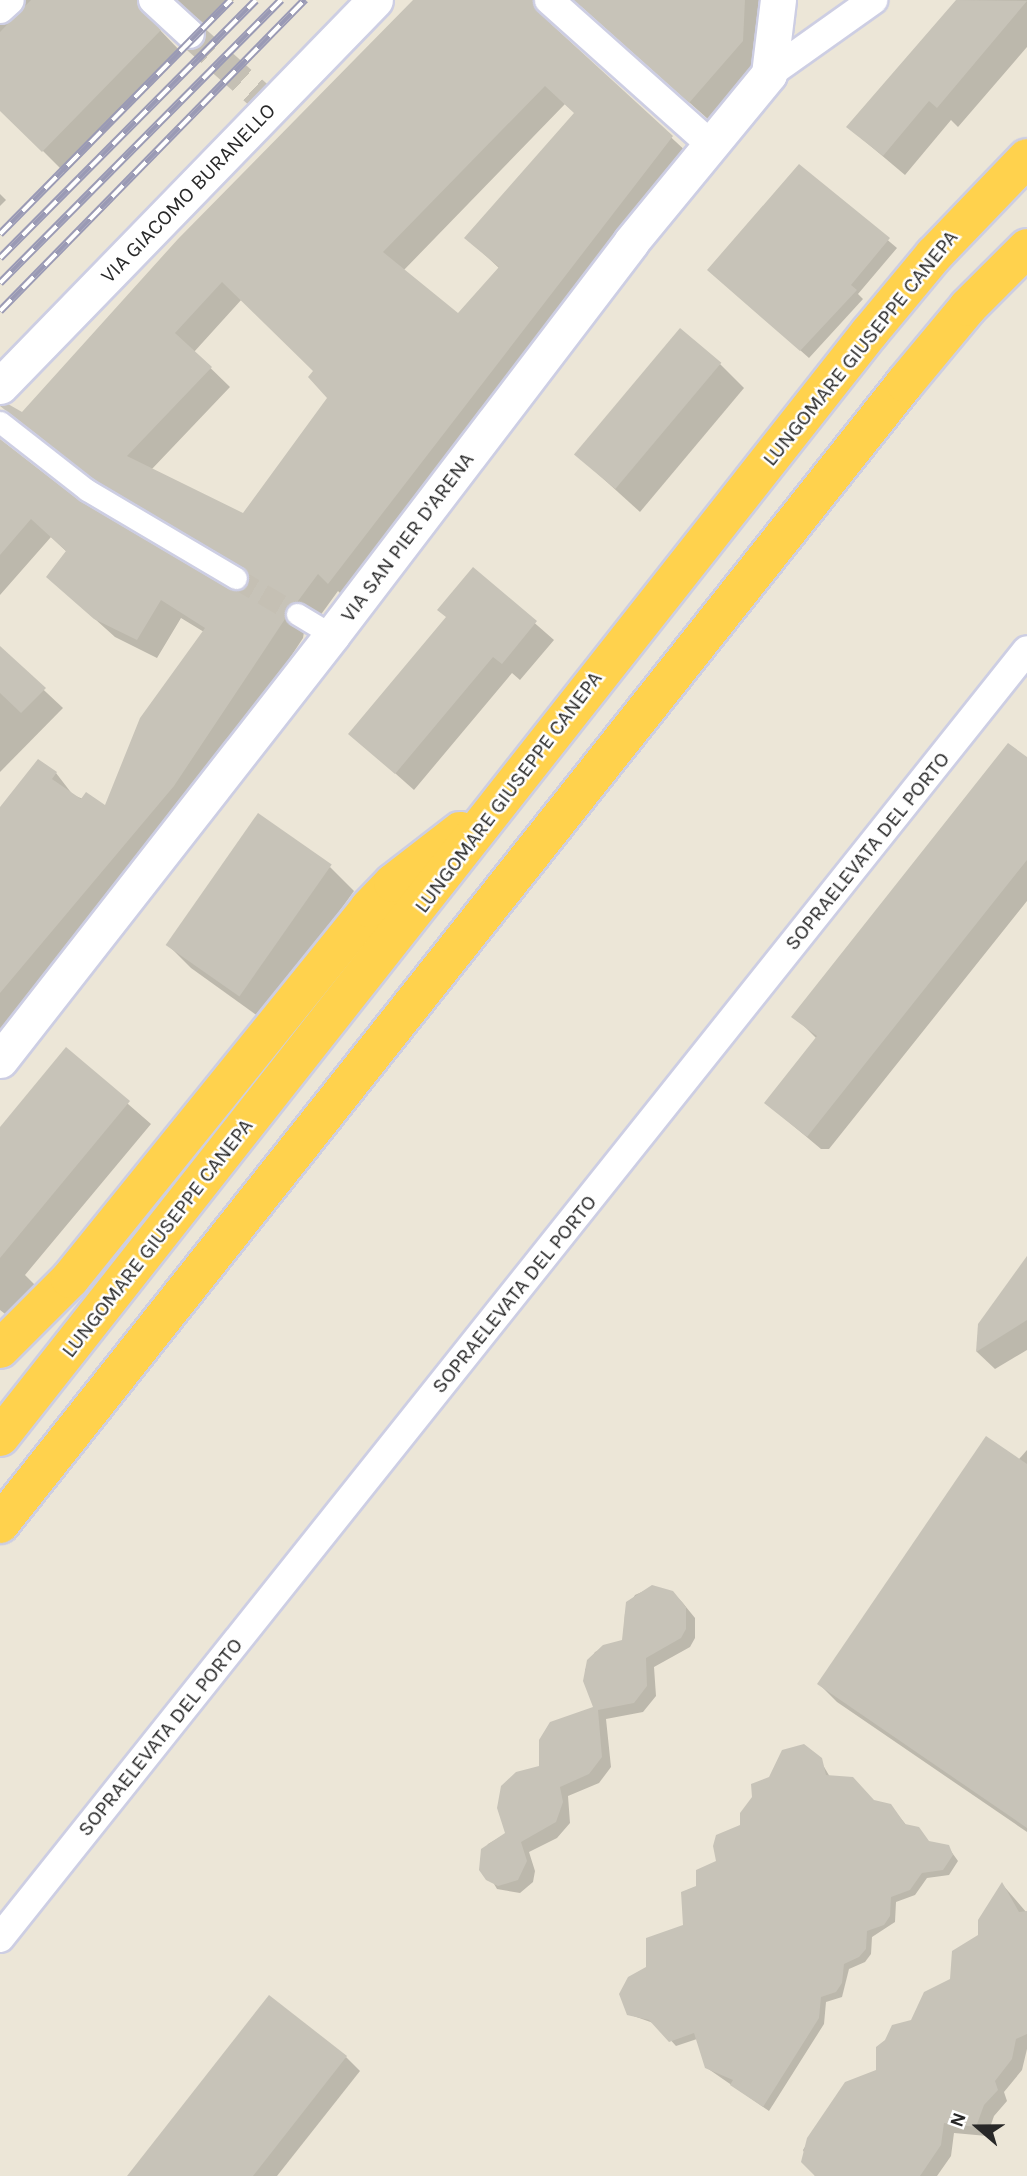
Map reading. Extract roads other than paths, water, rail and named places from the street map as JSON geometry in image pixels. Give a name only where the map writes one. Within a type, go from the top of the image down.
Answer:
[{"type":"highway","name":"LUNGOMARE GIUSEPPE CANEPA","points":[[0,1437],[414,915],[495,804],[902,293],[1027,158]]},
{"type":"highway","points":[[0,1524],[905,383],[968,307],[1027,247]]},
{"type":"highway","points":[[0,1349],[70,1279],[369,908],[393,883],[495,804]]},
{"type":"street","points":[[0,9],[10,0]]},
{"type":"street","points":[[153,0],[190,34]]},
{"type":"street","name":"VIA GIACOMO BURANELLO","points":[[0,386],[375,0]]},
{"type":"street","points":[[549,0],[710,144]]},
{"type":"street","points":[[769,74],[778,0]]},
{"type":"street","points":[[769,74],[873,0]]},
{"type":"street","name":"VIA SAN PIER D'ARENA","points":[[0,1060],[710,144],[769,74]]},
{"type":"street","points":[[0,422],[87,489],[236,578]]},
{"type":"street","points":[[297,614],[332,635]]},
{"type":"street","name":"SOPRAELEVATA DEL PORTO","points":[[0,1938],[1027,650]]},
{"type":"tunnel","points":[[190,34],[272,107]]},
{"type":"tunnel","points":[[236,578],[297,614]]},
{"type":"railway","points":[[0,234],[231,0]]},
{"type":"railway","points":[[0,258],[256,0]]},
{"type":"railway","points":[[0,283],[281,0]]},
{"type":"railway","points":[[0,311],[305,0]]}]
